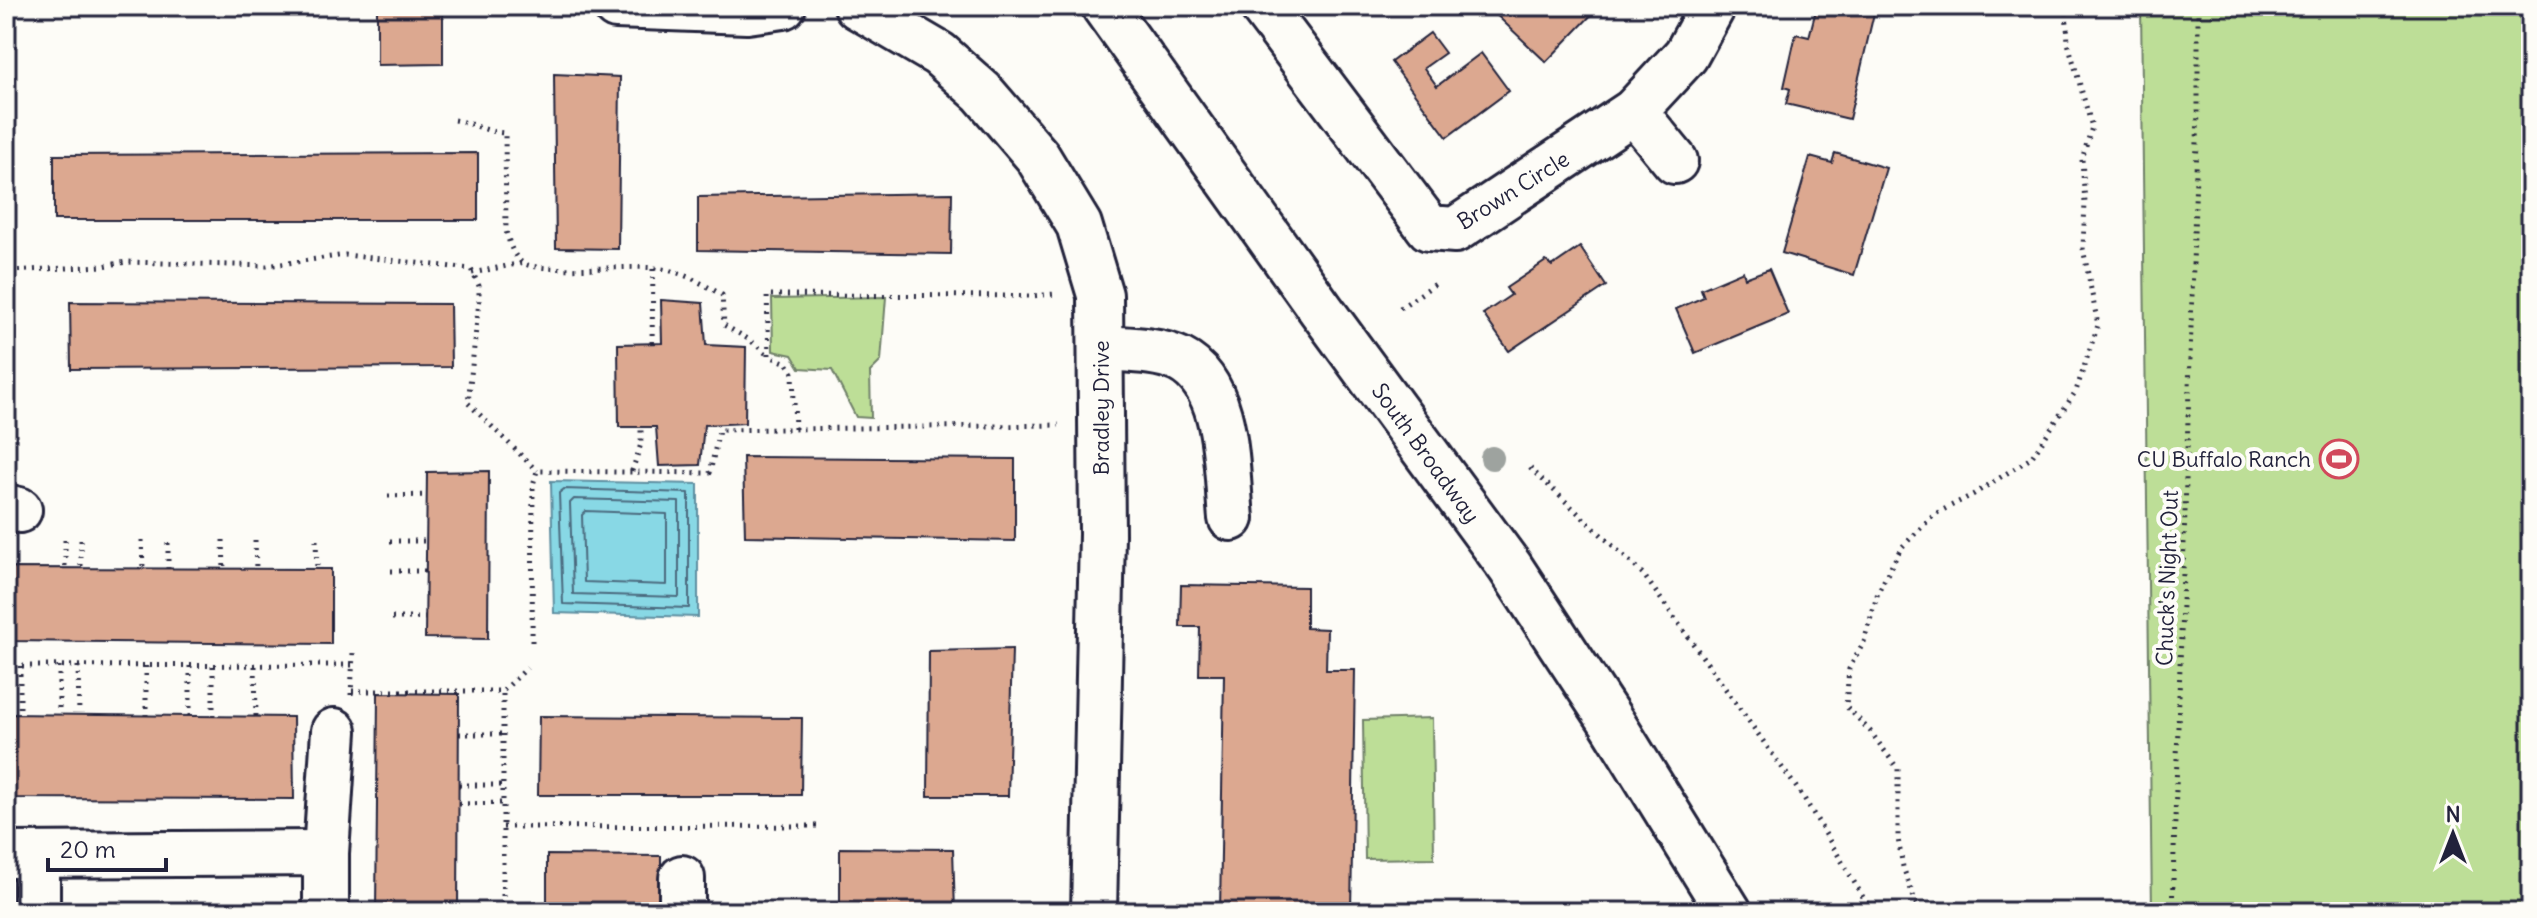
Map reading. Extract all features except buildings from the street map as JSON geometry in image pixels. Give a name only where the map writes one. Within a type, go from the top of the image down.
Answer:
[{"type":"main road","points":[[616,6],[747,11],[783,6]]},
{"type":"main road","name":"Bradley Drive","points":[[857,6],[939,54],[982,92],[1037,156],[1079,225],[1100,295],[1102,534],[1094,912]]},
{"type":"main road","name":"South Broadway","points":[[1104,6],[1510,567],[1613,724],[1729,912]]},
{"type":"main road","name":"Brown Circle","points":[[1262,6],[1429,228],[1455,230],[1634,111],[1686,55],[1713,6]]},
{"type":"main road","points":[[1634,111],[1675,161]]},
{"type":"main road","points":[[1101,348],[1177,358],[1196,369],[1211,391],[1222,425],[1231,518]]},
{"type":"main road","points":[[326,912],[326,853],[342,718]]},
{"type":"main road","points":[[37,912],[21,856],[326,853]]},
{"type":"path","points":[[1919,912],[1903,867],[1898,839],[1898,769],[1870,731],[1846,706],[1849,669],[1864,642],[1878,592],[1901,548],[1935,514],[2031,458],[2076,391],[2098,325],[2083,248],[2085,203],[2082,159],[2092,127],[2068,43],[2066,6]]},
{"type":"path","name":"Chuck's Night Out","points":[[2172,912],[2198,127],[2198,6]]},
{"type":"path","points":[[454,120],[468,122],[487,132],[505,133],[506,231],[510,246],[523,263]]},
{"type":"path","points":[[10,271],[126,262],[267,266],[345,255],[471,269],[479,286],[479,301],[468,403],[537,471],[710,473],[719,430],[1059,425]]},
{"type":"path","points":[[472,273],[523,263],[542,267],[653,267],[695,279],[722,295],[724,325],[769,356],[787,363],[793,373],[795,429]]},
{"type":"path","points":[[652,343],[653,267]]},
{"type":"path","points":[[1400,308],[1438,282]]},
{"type":"path","points":[[769,356],[767,295],[1032,296],[1060,293]]},
{"type":"path","points":[[632,471],[641,444],[641,427]]},
{"type":"path","points":[[1530,468],[1643,574],[1804,798],[1872,912]]},
{"type":"path","points":[[532,642],[533,485],[537,471]]},
{"type":"path","points":[[388,496],[427,495]]},
{"type":"path","points":[[65,540],[65,569]]},
{"type":"path","points":[[81,540],[81,569]]},
{"type":"path","points":[[142,540],[143,569]]},
{"type":"path","points":[[168,540],[168,569]]},
{"type":"path","points":[[223,540],[224,569]]},
{"type":"path","points":[[255,540],[256,569]]},
{"type":"path","points":[[316,540],[317,569]]},
{"type":"path","points":[[390,541],[427,541]]},
{"type":"path","points":[[391,571],[426,571]]},
{"type":"path","points":[[392,618],[425,618]]},
{"type":"path","points":[[342,718],[352,691],[353,653]]},
{"type":"path","points":[[190,665],[190,716]]},
{"type":"path","points":[[213,665],[213,717]]},
{"type":"path","points":[[255,665],[256,717]]},
{"type":"path","points":[[6,666],[353,665]]},
{"type":"path","points":[[20,666],[20,715]]},
{"type":"path","points":[[59,666],[59,715]]},
{"type":"path","points":[[78,666],[79,715]]},
{"type":"path","points":[[146,666],[146,716]]},
{"type":"path","points":[[352,691],[503,691],[527,668]]},
{"type":"path","points":[[503,691],[503,912]]},
{"type":"path","points":[[459,734],[503,734]]},
{"type":"path","points":[[459,785],[503,785]]},
{"type":"path","points":[[459,804],[503,803]]},
{"type":"path","points":[[503,827],[819,826]]},
{"type":"green space","name":"CU Buffalo Ranch","points":[[2141,6],[2531,6],[2531,912],[2152,912]]},
{"type":"green space","points":[[886,297],[881,361],[870,372],[871,418],[856,417],[832,370],[800,368],[792,355],[773,351],[772,299]]},
{"type":"green space","points":[[1432,718],[1434,858],[1365,859],[1363,720]]},
{"type":"water","points":[[551,481],[698,484],[698,617],[554,613]]},
{"type":"place","name":"CU Buffalo Ranch","points":[[2339,459]]}]
